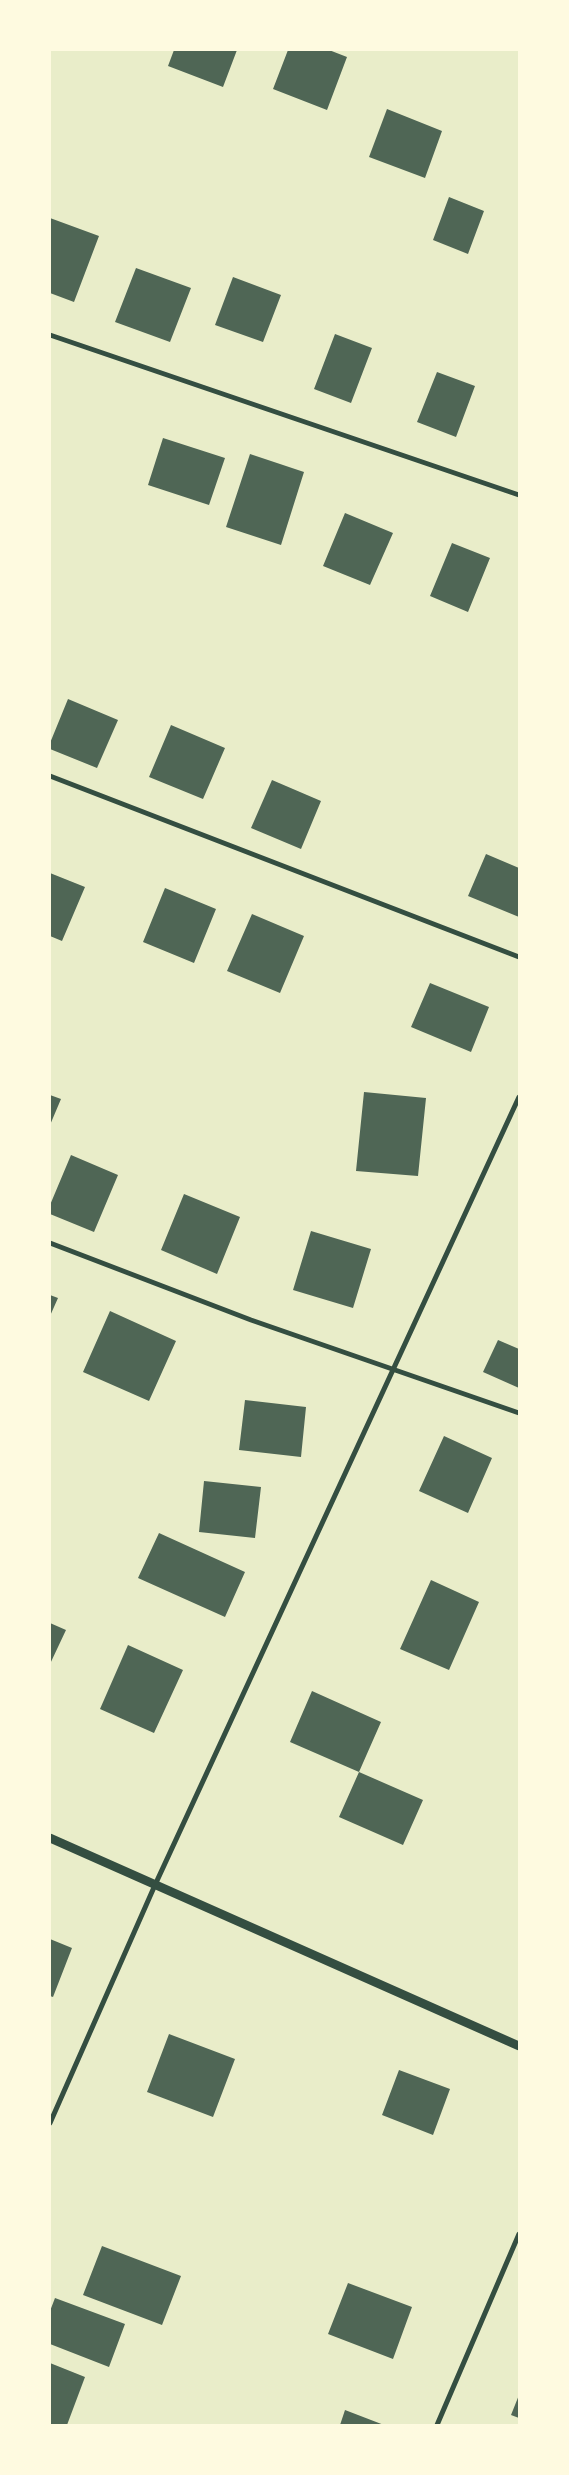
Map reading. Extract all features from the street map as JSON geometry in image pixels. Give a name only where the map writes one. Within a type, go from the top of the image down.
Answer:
[{"type":"street","points":[[50,335],[519,494]]},
{"type":"street","points":[[50,776],[519,957]]},
{"type":"street","points":[[50,2123],[156,1885],[519,1097]]},
{"type":"street","points":[[50,1243],[251,1320],[519,1413]]},
{"type":"street","points":[[50,1838],[519,2046]]},
{"type":"street","points":[[437,2425],[519,2234]]},
{"type":"building","points":[[174,50],[237,50],[223,87],[168,66]]},
{"type":"building","points":[[288,50],[329,50],[347,57],[327,110],[273,89]]},
{"type":"building","points":[[387,109],[442,131],[425,178],[369,157]]},
{"type":"building","points":[[449,197],[484,211],[468,254],[433,240]]},
{"type":"building","points":[[50,218],[99,236],[74,302],[50,293]]},
{"type":"building","points":[[136,268],[191,288],[170,342],[115,322]]},
{"type":"building","points":[[233,277],[281,295],[263,342],[215,325]]},
{"type":"building","points":[[335,334],[372,348],[351,403],[314,389]]},
{"type":"building","points":[[437,372],[475,386],[456,437],[417,422]]},
{"type":"building","points":[[163,438],[225,458],[209,505],[148,485]]},
{"type":"building","points":[[250,454],[304,472],[281,545],[226,527]]},
{"type":"building","points":[[345,513],[393,533],[370,585],[323,566]]},
{"type":"building","points":[[452,543],[490,558],[468,612],[430,596]]},
{"type":"building","points":[[68,699],[118,720],[97,768],[50,749],[50,743]]},
{"type":"building","points":[[171,725],[225,748],[203,799],[149,777]]},
{"type":"building","points":[[272,780],[321,801],[301,849],[251,828]]},
{"type":"building","points":[[486,854],[519,868],[519,917],[468,896]]},
{"type":"building","points":[[50,873],[85,887],[62,941],[50,936]]},
{"type":"building","points":[[165,888],[216,909],[194,963],[143,942]]},
{"type":"building","points":[[252,914],[304,936],[280,993],[227,971]]},
{"type":"building","points":[[430,983],[489,1007],[471,1052],[411,1027]]},
{"type":"building","points":[[364,1092],[426,1098],[418,1176],[356,1171]]},
{"type":"building","points":[[50,1095],[61,1099],[50,1125]]},
{"type":"building","points":[[71,1155],[118,1175],[94,1232],[50,1214],[50,1205]]},
{"type":"building","points":[[184,1194],[240,1217],[217,1274],[161,1250]]},
{"type":"building","points":[[311,1231],[371,1249],[353,1308],[293,1290]]},
{"type":"building","points":[[50,1295],[58,1298],[50,1316]]},
{"type":"building","points":[[110,1311],[176,1341],[149,1401],[83,1372]]},
{"type":"building","points":[[498,1340],[519,1349],[519,1388],[483,1372]]},
{"type":"building","points":[[245,1400],[306,1407],[301,1457],[239,1450]]},
{"type":"building","points":[[444,1436],[492,1458],[468,1513],[419,1491]]},
{"type":"building","points":[[204,1481],[261,1487],[255,1538],[199,1532]]},
{"type":"building","points":[[159,1533],[245,1572],[225,1617],[138,1578]]},
{"type":"building","points":[[431,1580],[479,1602],[449,1670],[400,1649]]},
{"type":"building","points":[[50,1623],[66,1630],[50,1664]]},
{"type":"building","points":[[128,1645],[183,1670],[154,1733],[100,1709]]},
{"type":"building","points":[[312,1691],[381,1722],[359,1772],[290,1742]]},
{"type":"building","points":[[359,1772],[423,1800],[403,1845],[339,1817]]},
{"type":"building","points":[[50,1939],[72,1948],[53,1997],[50,1996]]},
{"type":"building","points":[[169,2034],[235,2059],[213,2117],[147,2092]]},
{"type":"building","points":[[399,2070],[450,2089],[433,2135],[382,2115]]},
{"type":"building","points":[[102,2246],[181,2276],[162,2325],[83,2295]]},
{"type":"building","points":[[348,2283],[412,2307],[393,2359],[328,2334]]},
{"type":"building","points":[[55,2298],[125,2324],[109,2367],[50,2344],[50,2311]]},
{"type":"building","points":[[50,2363],[85,2377],[67,2425],[50,2424]]},
{"type":"building","points":[[519,2395],[519,2418],[511,2415]]},
{"type":"building","points":[[345,2410],[384,2425],[340,2425]]}]
